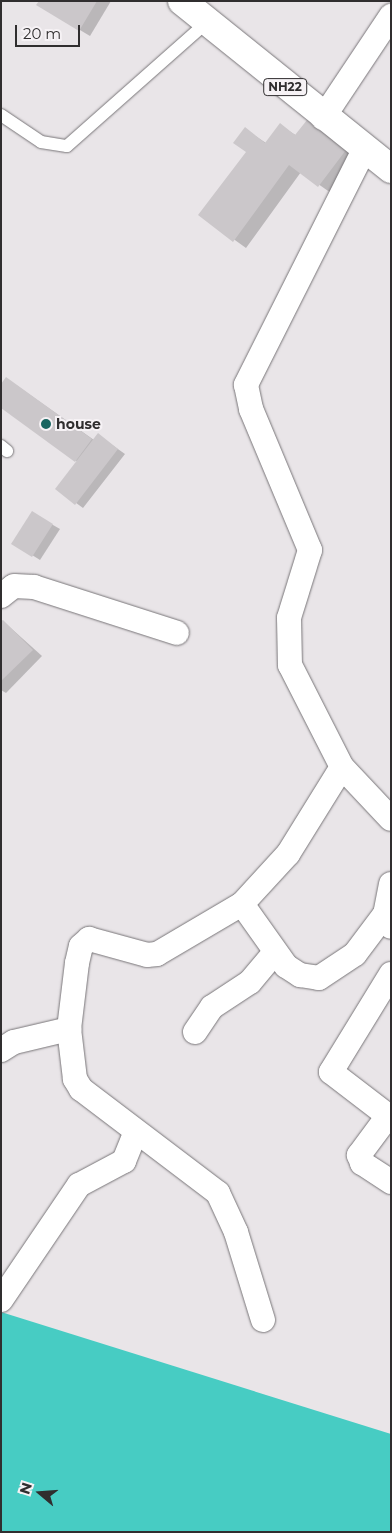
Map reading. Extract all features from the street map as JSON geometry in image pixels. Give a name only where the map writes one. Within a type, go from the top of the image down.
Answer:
[{"type":"main road","name":"NH22","points":[[182,1],[206,23],[323,118],[391,169]]},
{"type":"street","points":[[323,118],[391,16]]},
{"type":"street","points":[[364,150],[246,385],[251,409],[310,550],[289,618],[290,665],[342,767],[391,819]]},
{"type":"street","points":[[1,596],[14,586],[34,587],[177,634]]},
{"type":"street","points":[[263,1320],[236,1232],[218,1193],[136,1132],[75,1079],[69,1029],[79,954],[89,939],[148,955],[157,954],[242,904],[288,854],[342,767]]},
{"type":"street","points":[[242,904],[274,953],[300,976],[319,978],[355,954],[388,921],[391,884]]},
{"type":"street","points":[[195,1032],[212,1007],[250,982],[274,953]]},
{"type":"street","points":[[391,974],[331,1072],[389,1117],[359,1155],[362,1163],[391,1182]]},
{"type":"street","points":[[1,1050],[14,1042],[69,1029]]},
{"type":"street","points":[[1,1300],[74,1191],[124,1161],[136,1132]]},
{"type":"lane","points":[[1,115],[41,142],[67,146],[206,23]]},
{"type":"water","points":[[1,1312],[391,1434],[391,1532],[1,1532]]},
{"type":"building","points":[[39,1],[97,1],[79,31],[36,5]]},
{"type":"building","points":[[307,120],[346,150],[318,187],[289,165],[233,242],[198,215],[246,152],[233,143],[245,127],[265,143],[280,123],[295,135]]},
{"type":"building","name":"house","points":[[6,377],[92,439],[75,462],[1,408],[1,384]]},
{"type":"building","points":[[98,433],[118,449],[75,505],[55,489]]},
{"type":"building","points":[[32,511],[53,524],[32,557],[11,544]]},
{"type":"building","points":[[3,620],[33,650],[1,681],[1,621]]},
{"type":"place","name":"house","points":[[46,424]]}]
